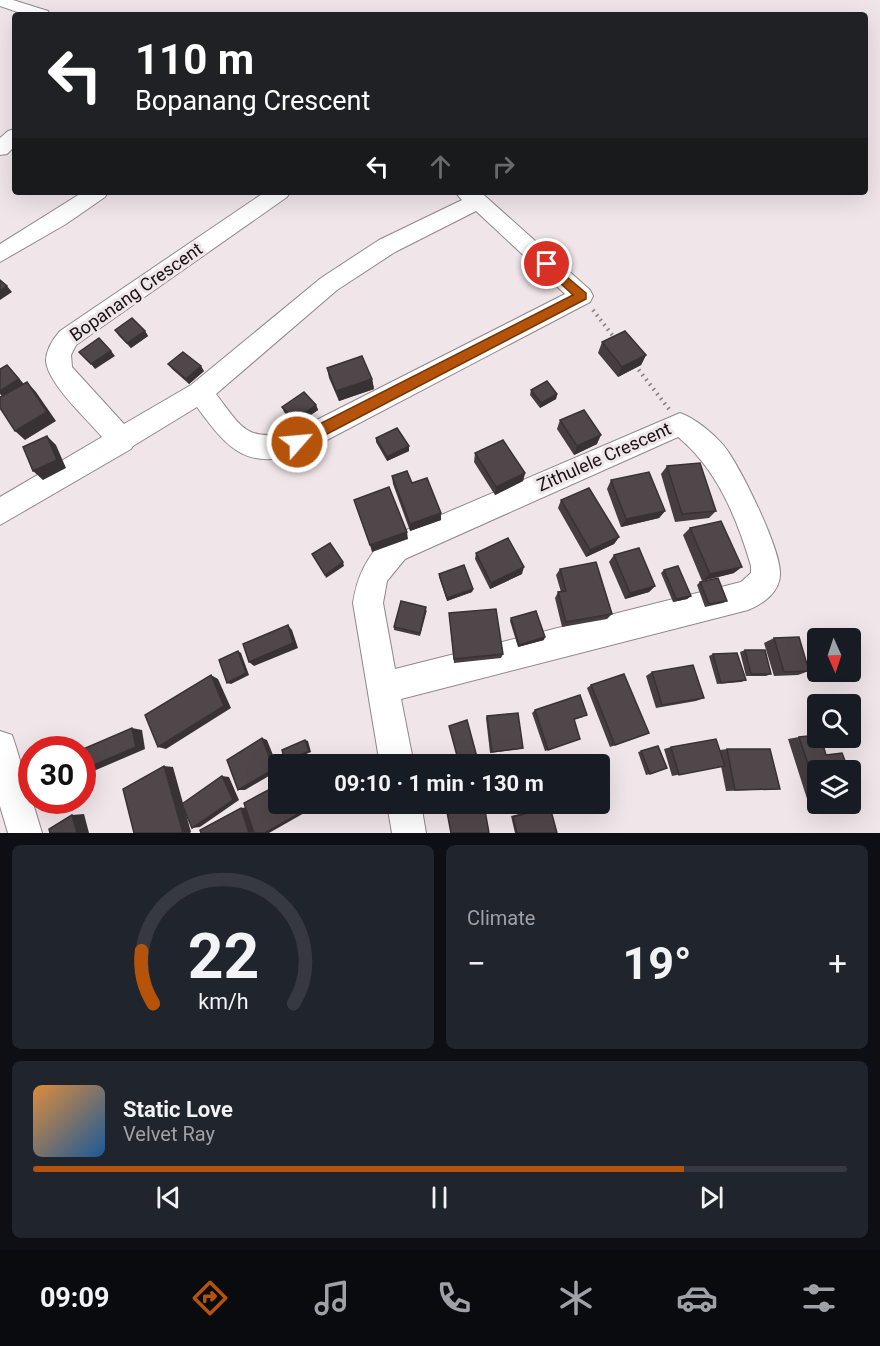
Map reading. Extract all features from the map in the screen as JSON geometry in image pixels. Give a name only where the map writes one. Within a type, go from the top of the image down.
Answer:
[{"type":"street","points":[[3,5],[30,12]]},
{"type":"street","points":[[0,149],[12,138]]},
{"type":"street","points":[[0,255],[94,195]]},
{"type":"street","name":"Bopanang Crescent","points":[[122,441],[63,374],[58,365],[61,347],[68,338],[276,195]]},
{"type":"street","points":[[0,512],[122,441],[200,392],[329,284],[387,246],[472,196],[582,296],[297,442],[274,449],[251,448],[236,438],[200,392]]},
{"type":"street","name":"Zithulele Crescent","points":[[384,688],[748,595],[759,588],[766,574],[762,555],[728,475],[716,456],[680,424],[396,549],[379,565],[371,581],[368,603],[395,754]]},
{"type":"street","points":[[0,747],[25,833]]},
{"type":"street","points":[[405,814],[408,833]]},
{"type":"path","points":[[582,296],[617,342]]},
{"type":"path","points":[[631,360],[680,424]]},
{"type":"building","points":[[0,280],[7,286],[0,291]]},
{"type":"building","points":[[132,318],[145,331],[127,343],[115,330]]},
{"type":"building","points":[[625,331],[646,355],[622,367],[602,342]]},
{"type":"building","points":[[99,338],[111,351],[91,364],[79,352]]},
{"type":"building","points":[[183,352],[201,366],[186,379],[168,364]]},
{"type":"building","points":[[362,356],[372,379],[336,391],[327,368]]},
{"type":"building","points":[[7,365],[19,379],[0,391],[0,369]]},
{"type":"building","points":[[547,381],[557,394],[541,403],[531,390]]},
{"type":"building","points":[[27,382],[47,412],[15,431],[0,408],[0,397]]},
{"type":"building","points":[[304,392],[316,405],[295,420],[282,407]]},
{"type":"building","points":[[584,410],[601,435],[577,446],[560,420]]},
{"type":"building","points":[[397,428],[409,446],[387,457],[376,438]]},
{"type":"building","points":[[47,436],[57,460],[33,471],[23,447]]},
{"type":"building","points":[[503,440],[525,473],[496,487],[475,453]]},
{"type":"building","points":[[700,463],[716,511],[682,514],[667,466]]},
{"type":"building","points":[[407,471],[412,483],[427,478],[441,513],[410,524],[392,476]]},
{"type":"building","points":[[649,472],[665,511],[626,519],[611,480]]},
{"type":"building","points":[[389,487],[407,532],[370,545],[354,500]]},
{"type":"building","points":[[589,488],[619,537],[590,550],[561,500]]},
{"type":"building","points":[[721,521],[742,567],[710,574],[690,528]]},
{"type":"building","points":[[508,538],[524,567],[491,583],[476,553]]},
{"type":"building","points":[[330,543],[343,562],[325,575],[312,554]]},
{"type":"building","points":[[639,548],[655,586],[630,593],[614,555]]},
{"type":"building","points":[[596,562],[612,614],[566,622],[558,592],[566,591],[560,569]]},
{"type":"building","points":[[464,565],[473,589],[447,598],[439,574]]},
{"type":"building","points":[[678,566],[691,596],[676,599],[664,570]]},
{"type":"building","points":[[718,578],[727,601],[709,604],[700,582]]},
{"type":"building","points":[[401,601],[426,607],[420,633],[394,627]]},
{"type":"building","points":[[496,609],[503,654],[454,659],[449,613]]},
{"type":"building","points":[[536,611],[545,637],[519,645],[511,618]]},
{"type":"building","points":[[288,625],[293,643],[249,662],[243,644]]},
{"type":"building","points":[[799,637],[807,671],[784,672],[774,638]]},
{"type":"building","points":[[745,650],[765,650],[771,674],[751,674]]},
{"type":"building","points":[[238,651],[246,673],[227,683],[219,660]]},
{"type":"building","points":[[737,653],[746,680],[721,683],[713,654]]},
{"type":"building","points":[[693,665],[704,698],[662,705],[652,672]]},
{"type":"building","points":[[624,674],[649,733],[615,745],[591,685]]},
{"type":"building","points":[[211,675],[224,706],[158,747],[145,715]]},
{"type":"building","points":[[580,695],[587,715],[574,719],[580,739],[548,750],[535,710]]},
{"type":"building","points":[[518,713],[523,748],[492,752],[487,716]]},
{"type":"building","points":[[467,720],[476,754],[457,754],[449,726]]},
{"type":"building","points":[[132,728],[136,747],[96,764],[96,744]]},
{"type":"building","points":[[807,736],[807,748],[824,748],[826,755],[842,753],[845,760],[807,761],[799,737]]},
{"type":"building","points":[[262,738],[268,754],[268,772],[238,790],[227,760]]},
{"type":"building","points":[[716,739],[725,766],[679,775],[671,747]]},
{"type":"building","points":[[305,740],[309,751],[302,754],[283,754],[282,750]]},
{"type":"building","points":[[658,746],[667,768],[650,774],[641,751]]},
{"type":"building","points":[[727,749],[770,749],[780,789],[735,790]]},
{"type":"building","points":[[164,766],[183,833],[134,833],[123,789]]},
{"type":"building","points":[[222,776],[233,800],[192,828],[182,804]]},
{"type":"building","points":[[268,790],[268,814],[298,814],[265,833],[254,833],[244,803]]},
{"type":"building","points":[[241,808],[249,833],[201,833],[200,830]]},
{"type":"building","points":[[447,814],[486,814],[489,833],[451,833]]},
{"type":"building","points":[[524,814],[552,814],[557,833],[517,833],[513,817]]},
{"type":"building","points":[[72,815],[77,833],[50,833],[49,829]]},
{"type":"route","points":[[297,442],[582,296],[547,264]]}]
